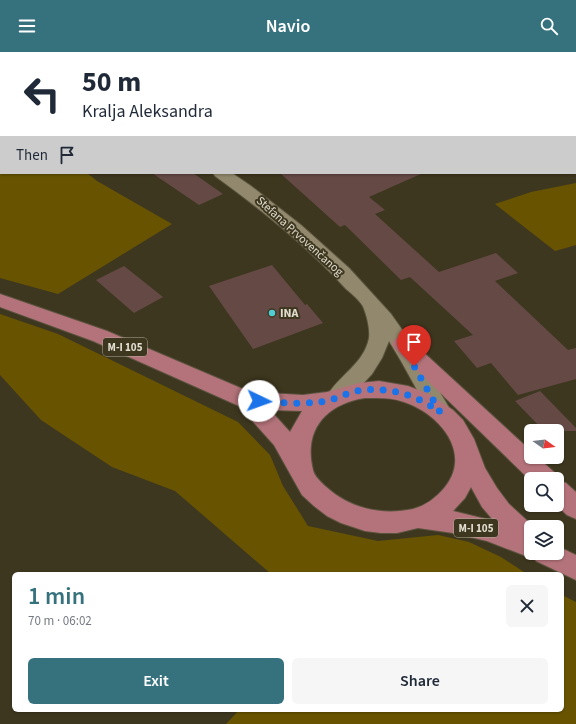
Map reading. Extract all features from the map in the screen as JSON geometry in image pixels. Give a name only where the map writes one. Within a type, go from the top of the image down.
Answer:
[{"type":"main road","name":"M-I 105","points":[[0,300],[32,310],[100,336],[248,400],[302,403],[334,398],[355,391],[367,390],[391,390],[409,394],[426,402],[453,424],[462,439],[477,478],[499,510],[524,533]]},
{"type":"main road","points":[[402,344],[538,472]]},
{"type":"main road","name":"M-I 105","points":[[301,469],[298,449],[302,430],[308,418],[318,408],[334,398]]},
{"type":"main road","name":"M-I 105","points":[[248,400],[283,440],[310,487],[326,502],[347,514],[371,521],[396,522],[419,518],[437,510],[451,499],[460,486],[466,471],[467,455]]},
{"type":"main road","points":[[564,497],[576,508]]},
{"type":"main road","name":"M-I 105","points":[[419,518],[453,522],[490,531],[524,544]]},
{"type":"main road","points":[[559,560],[576,568]]},
{"type":"street","name":"Stefana Prvovenčanog","points":[[222,174],[249,192],[309,242],[343,274],[372,306],[402,344],[440,412]]},
{"type":"street","points":[[334,398],[370,362],[377,350],[381,337],[378,318],[372,306]]},
{"type":"shaded area","points":[[0,174],[88,174],[97,181],[172,224],[58,294],[0,278]]},
{"type":"shaded area","points":[[576,183],[576,245],[555,251],[495,204],[531,192]]},
{"type":"shaded area","points":[[0,314],[58,334],[238,422],[270,455],[283,486],[308,526],[378,541],[438,535],[469,542],[501,557],[524,572],[269,572],[175,491],[112,467],[41,420],[0,375]]},
{"type":"shaded area","points":[[564,596],[576,602],[576,724],[226,724],[237,712],[564,712]]},
{"type":"building","points":[[153,174],[194,174],[223,194],[199,205]]},
{"type":"building","points":[[281,174],[421,174],[369,197],[385,210],[375,214],[439,272],[496,253],[518,273],[495,281],[568,350],[576,348],[576,379],[518,395],[491,363],[477,368],[454,341],[473,335],[410,277],[401,280],[345,225],[340,227]]},
{"type":"building","points":[[272,265],[305,305],[307,304],[323,323],[253,349],[209,286]]},
{"type":"building","points":[[124,266],[163,297],[134,313],[96,280]]},
{"type":"building","points":[[540,391],[576,428],[576,431],[564,431],[564,424],[537,424],[515,401]]},
{"type":"place","name":"INA","points":[[272,313]]},
{"type":"route","points":[[259,401],[302,403],[330,400],[355,391],[373,389],[391,390],[409,394],[426,402],[440,412],[414,366]]}]
